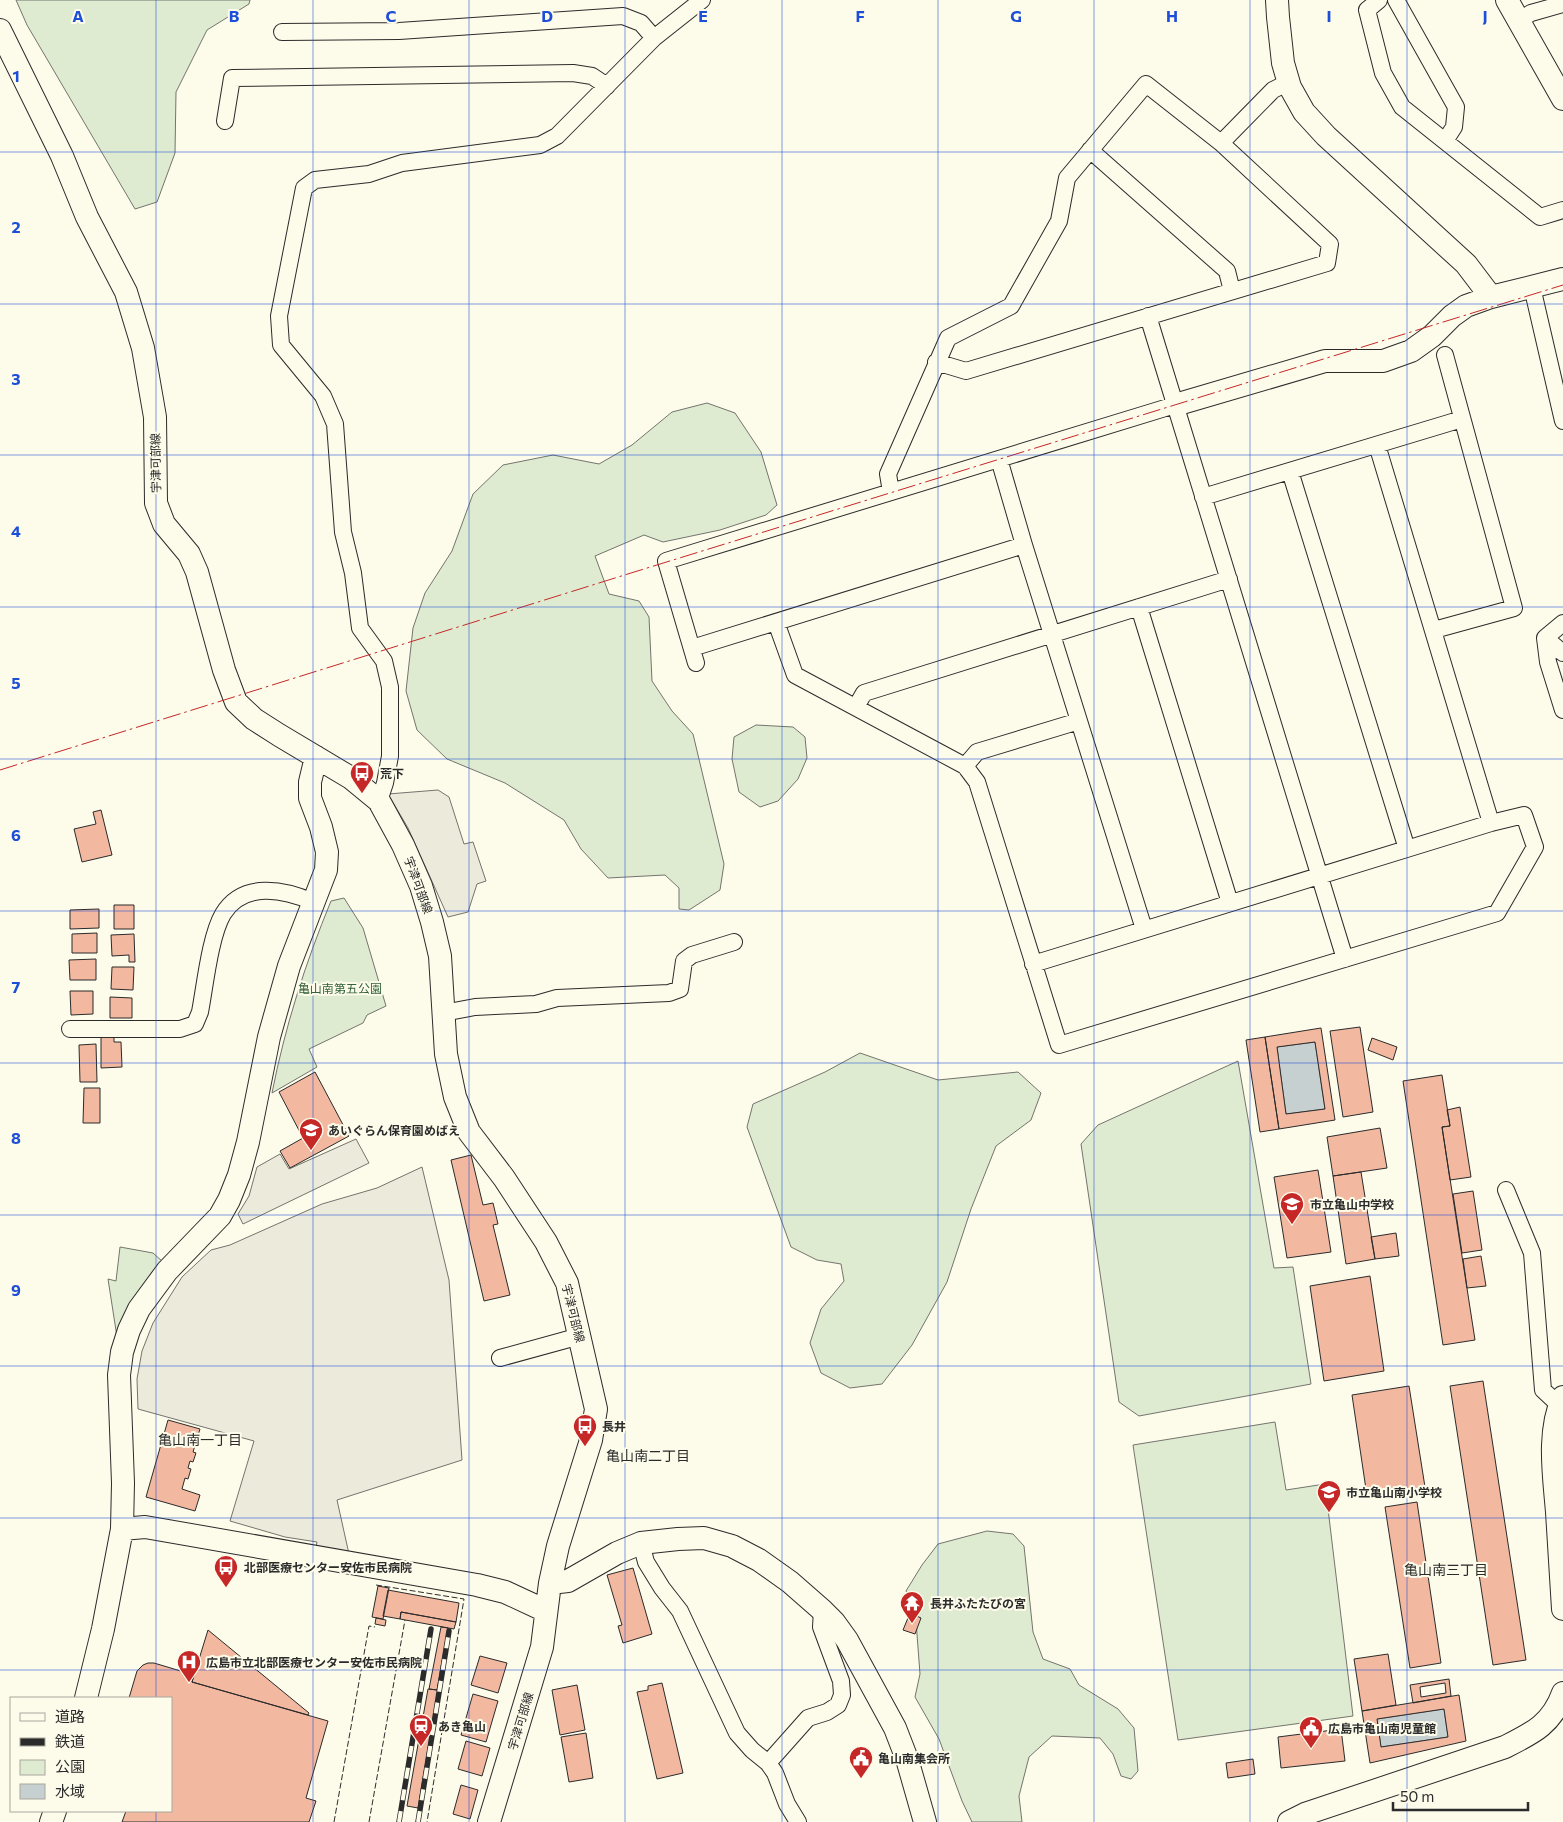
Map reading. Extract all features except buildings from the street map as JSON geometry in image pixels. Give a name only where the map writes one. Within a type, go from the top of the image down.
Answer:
[{"type":"street","points":[[379,802],[390,756],[390,687],[384,661],[360,628],[353,573],[343,532],[335,424],[323,396],[281,345],[279,316],[304,188],[315,180],[369,174],[402,163],[540,145],[557,136],[654,38],[702,0]]},
{"type":"street","points":[[1277,0],[1283,63],[1289,82],[1304,112],[1326,136],[1466,264],[1491,298]]},
{"type":"street","points":[[1378,0],[1367,10],[1384,73],[1402,107],[1540,217],[1563,210]]},
{"type":"street","points":[[1396,0],[1456,106],[1454,127],[1445,141]]},
{"type":"street","points":[[1507,0],[1562,96]]},
{"type":"street","points":[[1519,20],[1531,14],[1563,4]]},
{"type":"street","points":[[282,32],[399,31],[623,16],[641,23],[654,38]]},
{"type":"street","name":"宇津可部線","points":[[0,30],[62,156],[87,217],[126,292],[143,348],[155,417],[156,503],[164,524],[189,554],[197,572],[224,670],[236,702],[254,719],[351,778],[379,802],[404,844],[421,886],[440,956],[446,1054],[455,1097],[469,1132],[504,1178],[546,1242],[567,1283],[596,1410],[591,1440],[558,1546],[550,1583],[542,1647],[489,1822]]},
{"type":"street","points":[[225,121],[232,78],[573,73],[592,76],[607,86]]},
{"type":"street","points":[[1221,143],[1273,90],[1289,82]]},
{"type":"street","points":[[891,492],[888,474],[936,362],[948,338],[1011,306],[1059,221],[1067,178],[1146,84],[1221,143],[1330,244],[1327,262],[966,371],[936,362]]},
{"type":"street","points":[[1090,150],[1227,271],[1232,291]]},
{"type":"street","points":[[1024,545],[776,622],[694,656],[666,561],[1325,361],[1383,361],[1411,351],[1432,336],[1452,316],[1466,306],[1563,279]]},
{"type":"street","points":[[1532,287],[1563,421]]},
{"type":"street","points":[[1148,316],[1346,959]]},
{"type":"street","points":[[1434,630],[1514,608],[1445,355]]},
{"type":"street","points":[[1203,497],[1462,419]]},
{"type":"street","points":[[1377,445],[1491,823]]},
{"type":"street","points":[[999,459],[1051,634],[1144,929]]},
{"type":"street","points":[[1290,471],[1407,849]]},
{"type":"street","points":[[856,707],[864,693],[1228,579]]},
{"type":"street","points":[[1138,607],[1230,904]]},
{"type":"street","points":[[776,622],[795,675],[965,766],[977,782],[1033,964],[1059,1045],[1497,913],[1535,847],[1524,815],[1491,823],[1033,964]]},
{"type":"street","points":[[1545,638],[1563,623]]},
{"type":"street","points":[[1545,638],[1563,653]]},
{"type":"street","points":[[1545,638],[1548,662],[1563,710]]},
{"type":"street","points":[[965,766],[978,752],[1079,721]]},
{"type":"street","points":[[86,1697],[103,1629],[122,1529],[123,1483],[119,1376],[122,1352],[129,1330],[139,1309],[167,1271],[220,1216],[239,1175],[248,1142],[269,1037],[289,966],[326,870],[327,852],[321,827],[310,798],[310,782],[316,758]]},
{"type":"street","points":[[70,1029],[180,1030],[195,1024],[200,1012],[215,934],[224,914],[237,898],[253,891],[276,891],[296,894],[313,902]]},
{"type":"street","points":[[443,1013],[475,1007],[536,1004],[557,998],[669,993],[680,990],[684,961],[692,955],[734,942]]},
{"type":"street","points":[[1506,1190],[1532,1253],[1543,1390],[1561,1401],[1553,1434],[1563,1609]]},
{"type":"street","points":[[500,1358],[580,1336]]},
{"type":"street","points":[[122,1529],[145,1527],[484,1587],[505,1592],[546,1611]]},
{"type":"street","points":[[550,1583],[568,1581],[617,1552],[641,1544],[678,1539],[704,1538],[732,1546],[759,1560],[790,1582],[822,1610],[834,1622],[847,1640],[895,1728],[907,1759],[925,1822]]},
{"type":"street","points":[[641,1544],[646,1562],[658,1582],[680,1611],[737,1733],[752,1750],[768,1763],[775,1773],[787,1804],[798,1822]]},
{"type":"street","points":[[768,1763],[808,1718],[827,1712],[838,1705],[842,1695],[841,1681],[821,1627],[822,1610]]},
{"type":"street","points":[[1289,1822],[1305,1814],[1505,1747],[1544,1724],[1558,1708],[1563,1693]]},
{"type":"green space","points":[[16,0],[250,0],[249,4],[207,30],[176,92],[175,153],[157,202],[135,209],[27,25]]},
{"type":"green space","points":[[707,403],[735,413],[761,452],[777,505],[766,515],[720,530],[663,542],[644,535],[595,556],[609,594],[639,601],[649,617],[652,681],[672,711],[693,734],[724,864],[720,890],[689,910],[679,909],[679,888],[665,875],[608,878],[581,849],[564,820],[505,783],[447,759],[417,730],[406,691],[413,628],[425,593],[452,551],[473,494],[503,465],[553,455],[599,464],[632,445],[672,412]]},
{"type":"green space","points":[[756,725],[793,727],[805,737],[807,758],[798,779],[778,801],[760,807],[739,792],[732,759],[734,737]]},
{"type":"green space","name":"亀山南第五公園","points":[[344,898],[363,928],[386,1006],[367,1015],[363,1023],[309,1049],[317,1067],[272,1093],[290,1020],[313,948],[331,901]]},
{"type":"green space","points":[[860,1053],[938,1080],[1018,1072],[1041,1093],[1031,1120],[996,1146],[971,1209],[947,1282],[912,1345],[882,1384],[850,1388],[821,1373],[810,1343],[821,1309],[844,1281],[841,1264],[817,1260],[791,1247],[747,1127],[753,1104],[825,1072]]},
{"type":"green space","points":[[1238,1061],[1274,1268],[1293,1267],[1311,1384],[1139,1416],[1119,1402],[1081,1144],[1098,1125]]},
{"type":"green space","points":[[120,1247],[153,1253],[163,1262],[117,1337],[108,1279],[116,1281]]},
{"type":"green space","points":[[1275,1422],[1286,1490],[1325,1484],[1353,1716],[1178,1740],[1133,1445]]},
{"type":"green space","points":[[987,1531],[1013,1534],[1024,1546],[1033,1632],[1043,1659],[1070,1669],[1079,1685],[1118,1709],[1134,1728],[1138,1771],[1131,1779],[1121,1776],[1113,1754],[1100,1738],[1052,1736],[1029,1757],[1019,1796],[1022,1822],[972,1822],[962,1801],[939,1739],[915,1697],[920,1674],[915,1608],[906,1591],[938,1544]]},
{"type":"shaded area","points":[[438,790],[449,797],[464,844],[473,842],[486,881],[477,884],[468,912],[448,917],[408,828],[388,794]]},
{"type":"shaded area","points":[[356,1139],[369,1163],[243,1224],[238,1214],[249,1196],[257,1167],[280,1154],[289,1169]]},
{"type":"shaded area","points":[[422,1167],[449,1280],[462,1460],[337,1500],[349,1554],[316,1547],[317,1542],[285,1537],[230,1521],[254,1441],[138,1409],[137,1379],[142,1351],[153,1323],[182,1277],[211,1250],[230,1245],[322,1204],[377,1188]]},
{"type":"water","points":[[1315,1042],[1325,1109],[1286,1114],[1277,1047]]},
{"type":"water","points":[[1444,1709],[1448,1737],[1381,1747],[1377,1719]]},
{"type":"railway","points":[[399,1822],[431,1629]]},
{"type":"railway","points":[[418,1822],[449,1631]]},
{"type":"fence","points":[[376,1585],[464,1599],[427,1822]]},
{"type":"fence","points":[[369,1822],[405,1620]]},
{"type":"fence","points":[[334,1822],[369,1626],[375,1627]]},
{"type":"power","points":[[0,770],[1563,285]]},
{"type":"place","name":"荒下","points":[[362,794]]},
{"type":"place","name":"あいぐらん保育園めばえ","points":[[311,1151]]},
{"type":"place","name":"市立亀山中学校","points":[[1292,1225]]},
{"type":"place","name":"長井","points":[[585,1447]]},
{"type":"place","name":"市立亀山南小学校","points":[[1329,1513]]},
{"type":"place","name":"北部医療センター安佐市民病院","points":[[226,1588]]},
{"type":"place","name":"長井ふたたびの宮","points":[[912,1624]]},
{"type":"place","name":"広島市立北部医療センター安佐市民病院","points":[[189,1683]]},
{"type":"place","name":"あき亀山","points":[[421,1747]]},
{"type":"place","name":"広島市亀山南児童館","points":[[1311,1749]]},
{"type":"place","name":"亀山南集会所","points":[[861,1779]]},
{"type":"district","name":"亀山南一丁目","points":[[200,1439]]},
{"type":"district","name":"亀山南二丁目","points":[[648,1455]]},
{"type":"district","name":"亀山南三丁目","points":[[1446,1569]]}]
